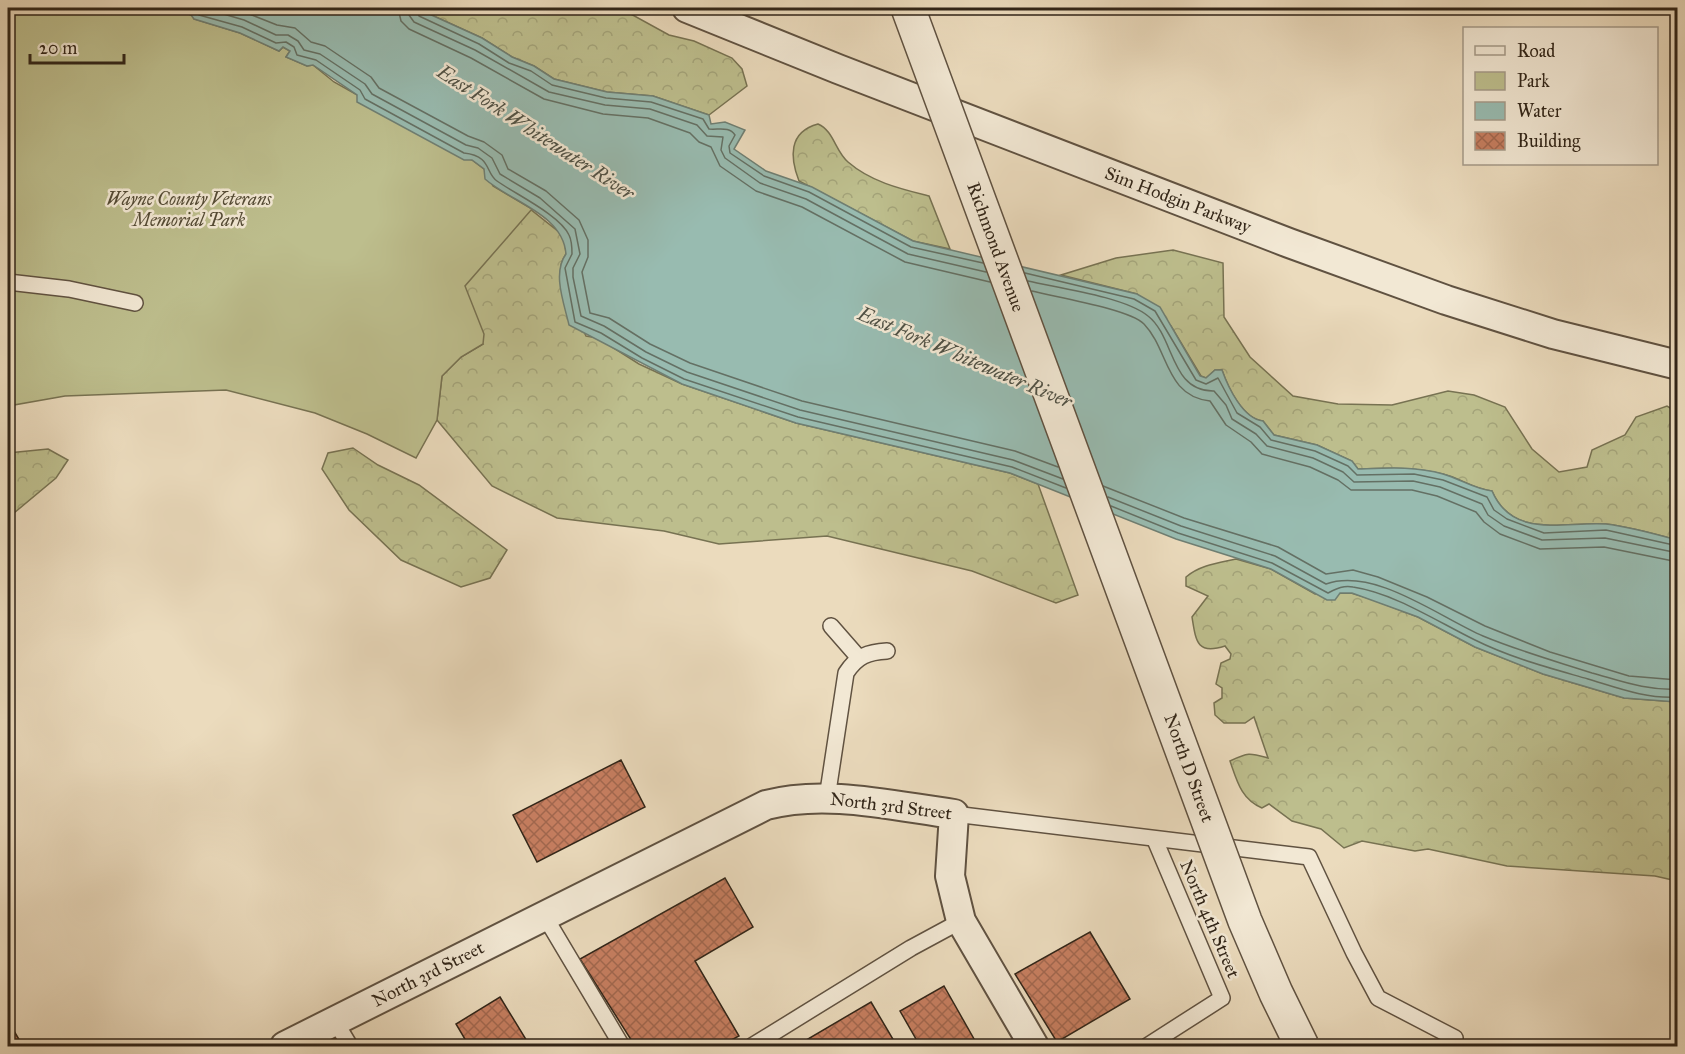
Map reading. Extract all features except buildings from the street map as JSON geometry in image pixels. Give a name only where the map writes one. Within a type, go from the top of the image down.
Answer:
[{"type":"street","name":"Sim Hodgin Parkway","points":[[687,8],[1267,235],[1436,296],[1553,334],[1677,365]]},
{"type":"street","name":"Richmond Avenue","points":[[908,8],[1084,487]]},
{"type":"street","name":"North D Street","points":[[1084,487],[1245,921],[1302,1047]]},
{"type":"street","name":"North 3rd Street","points":[[285,1047],[766,805],[786,800],[826,798],[954,814]]},
{"type":"street","points":[[954,814],[950,876],[961,921],[1034,1047]]},
{"type":"lane","points":[[8,282],[69,289],[135,303]]},
{"type":"lane","points":[[831,626],[859,658]]},
{"type":"lane","points":[[826,798],[846,673],[859,658],[867,653],[887,651]]},
{"type":"lane","name":"North 3rd Street","points":[[954,814],[1309,857],[1378,998],[1455,1038]]},
{"type":"lane","name":"North 4th Street","points":[[1147,1047],[1222,998],[1155,840]]},
{"type":"lane","points":[[544,915],[622,1047]]},
{"type":"lane","points":[[752,1047],[911,948],[961,921]]},
{"type":"lane","points":[[335,1021],[350,1047]]},
{"type":"green space","name":"Wayne County Veterans Memorial Park","points":[[8,8],[170,8],[192,15],[194,19],[240,33],[279,51],[283,47],[290,51],[286,57],[307,66],[313,65],[334,82],[472,160],[484,169],[493,186],[532,209],[465,286],[484,334],[483,344],[461,357],[442,376],[437,420],[416,458],[367,434],[315,413],[226,390],[65,396],[8,406]]},
{"type":"green space","points":[[416,8],[620,8],[669,35],[694,41],[732,58],[742,69],[747,86],[709,115],[653,96],[607,92],[554,79],[482,38]]},
{"type":"green space","points":[[818,124],[828,131],[848,162],[866,175],[908,191],[929,196],[950,249],[913,241],[799,181],[793,155],[796,139],[808,128]]},
{"type":"green space","points":[[486,174],[564,236],[566,254],[560,274],[562,284],[570,306],[586,336],[598,338],[639,364],[682,384],[796,423],[1010,473],[1038,484],[1078,595],[1056,603],[972,571],[827,536],[719,544],[664,531],[557,518],[492,486],[437,420],[442,376],[461,357],[483,344],[317,193]]},
{"type":"green space","points":[[1173,250],[1223,263],[1224,317],[1250,357],[1293,396],[1338,404],[1392,405],[1448,391],[1474,395],[1505,407],[1532,449],[1559,472],[1587,467],[1592,450],[1625,435],[1636,417],[1667,406],[1677,412],[1677,540],[1606,524],[1542,525],[1526,522],[1513,516],[1501,506],[1492,491],[1449,476],[1411,469],[1358,469],[1352,461],[1317,445],[1274,435],[1263,421],[1249,415],[1237,402],[1222,370],[1215,370],[1206,378],[1201,376],[1171,326],[1137,294],[1061,275],[1116,258]]},
{"type":"green space","points":[[353,448],[378,465],[419,485],[507,550],[490,578],[461,587],[401,560],[349,510],[322,469],[328,453]]},
{"type":"green space","points":[[48,449],[68,460],[56,478],[8,518],[8,453]]},
{"type":"green space","points":[[1236,559],[1271,569],[1315,594],[1351,593],[1371,599],[1418,617],[1475,647],[1543,674],[1624,698],[1677,702],[1677,881],[1655,876],[1507,866],[1428,849],[1415,851],[1362,841],[1344,848],[1321,829],[1292,821],[1269,804],[1262,808],[1249,800],[1241,789],[1230,761],[1249,754],[1268,758],[1254,717],[1245,723],[1224,723],[1215,715],[1214,703],[1222,698],[1222,688],[1216,684],[1221,663],[1230,659],[1231,654],[1225,646],[1209,649],[1203,647],[1197,640],[1192,617],[1208,596],[1186,586],[1186,577],[1197,570]]},
{"type":"water","name":"East Fork Whitewater River","points":[[170,8],[416,8],[482,38],[554,79],[607,92],[653,96],[709,115],[711,124],[725,122],[745,130],[734,149],[766,171],[812,187],[913,241],[1137,294],[1160,307],[1200,376],[1206,378],[1215,370],[1222,370],[1237,401],[1249,415],[1263,421],[1274,435],[1317,445],[1352,461],[1358,469],[1411,469],[1432,471],[1449,476],[1492,491],[1501,506],[1513,516],[1526,522],[1541,525],[1606,524],[1677,540],[1677,702],[1624,698],[1543,674],[1475,647],[1418,617],[1352,593],[1340,593],[1335,600],[1327,600],[1271,569],[1176,539],[1010,473],[796,423],[682,384],[569,325],[559,279],[566,254],[563,240],[546,219],[485,179],[484,169],[472,160],[464,160],[357,102],[357,95],[313,65],[307,66],[286,57],[290,51],[283,47],[279,51],[240,33],[194,19],[191,15]]}]
